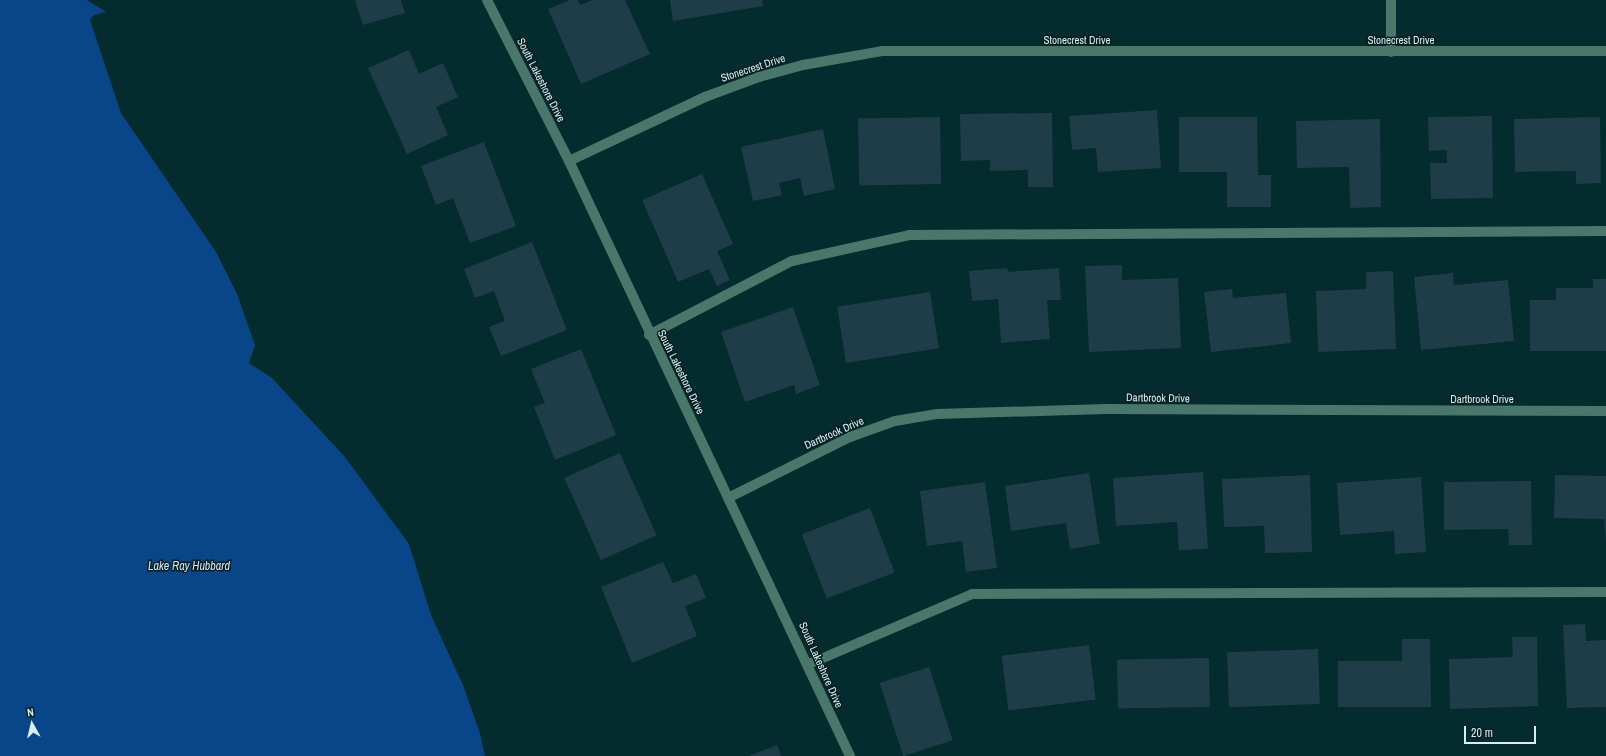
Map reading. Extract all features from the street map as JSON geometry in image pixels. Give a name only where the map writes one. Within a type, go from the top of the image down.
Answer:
[{"type":"street","name":"South Lakeshore Drive","points":[[487,0],[569,161],[649,335],[809,664],[850,756]]},
{"type":"street","points":[[1391,0],[1391,52]]},
{"type":"street","name":"Stonecrest Drive","points":[[569,161],[705,97],[759,77],[803,65],[882,51],[1606,51]]},
{"type":"street","points":[[649,335],[792,261],[909,235],[1606,232]]},
{"type":"street","name":"Dartbrook Drive","points":[[728,498],[850,437],[895,421],[937,414],[1106,409],[1606,411]]},
{"type":"street","points":[[809,664],[972,594],[1606,592]]},
{"type":"water","name":"Lake Ray Hubbard","points":[[0,0],[87,0],[106,12],[94,15],[90,20],[121,113],[216,252],[237,294],[255,345],[249,363],[272,378],[345,457],[409,544],[431,615],[463,685],[480,733],[485,756],[0,756]]},
{"type":"building","points":[[355,0],[401,0],[405,13],[363,25]]},
{"type":"building","points":[[570,0],[578,0],[580,5],[592,0],[625,0],[650,54],[581,84],[548,9]]},
{"type":"building","points":[[670,0],[762,0],[763,6],[673,21]]},
{"type":"building","points":[[409,50],[419,74],[443,63],[458,97],[436,107],[448,135],[407,154],[368,68]]},
{"type":"building","points":[[1157,110],[1161,168],[1098,172],[1096,148],[1072,150],[1069,116]]},
{"type":"building","points":[[1052,113],[1053,187],[1028,187],[1028,170],[990,171],[990,160],[961,161],[960,114]]},
{"type":"building","points":[[1492,116],[1493,198],[1431,199],[1430,163],[1447,163],[1447,150],[1429,151],[1428,117]]},
{"type":"building","points":[[940,117],[941,184],[859,185],[858,118]]},
{"type":"building","points":[[1179,117],[1257,117],[1258,175],[1271,175],[1271,207],[1227,207],[1227,172],[1179,172]]},
{"type":"building","points":[[1600,117],[1601,183],[1576,184],[1576,171],[1515,172],[1514,119]]},
{"type":"building","points":[[1380,119],[1381,207],[1350,208],[1349,167],[1297,168],[1296,121]]},
{"type":"building","points":[[823,129],[835,189],[804,196],[800,178],[779,183],[782,195],[753,201],[741,147]]},
{"type":"building","points":[[484,142],[516,226],[470,243],[453,198],[436,205],[421,166]]},
{"type":"building","points":[[702,174],[733,244],[717,251],[730,280],[717,286],[709,269],[678,282],[642,200]]},
{"type":"building","points":[[532,242],[567,330],[501,356],[489,327],[505,321],[494,291],[475,298],[464,269]]},
{"type":"building","points":[[1122,265],[1122,280],[1178,278],[1181,348],[1089,352],[1085,266]]},
{"type":"building","points":[[1007,268],[1008,272],[1059,268],[1061,300],[1047,300],[1050,339],[1001,343],[998,299],[972,301],[969,271]]},
{"type":"building","points":[[1393,271],[1396,349],[1318,352],[1316,291],[1366,289],[1366,272]]},
{"type":"building","points":[[1453,273],[1454,285],[1508,280],[1514,341],[1421,350],[1414,277]]},
{"type":"building","points":[[1593,279],[1606,279],[1606,351],[1530,351],[1530,300],[1556,300],[1556,288],[1593,288]]},
{"type":"building","points":[[1232,289],[1233,298],[1286,293],[1291,343],[1211,352],[1204,292]]},
{"type":"building","points":[[930,292],[939,348],[846,363],[837,307]]},
{"type":"building","points":[[793,307],[820,385],[796,394],[794,385],[745,402],[721,332]]},
{"type":"building","points":[[581,349],[616,435],[555,460],[534,407],[545,403],[531,369]]},
{"type":"building","points":[[620,453],[657,535],[601,560],[564,478]]},
{"type":"building","points":[[1203,472],[1208,549],[1179,550],[1177,522],[1116,526],[1113,478]]},
{"type":"building","points":[[1089,473],[1100,544],[1070,549],[1066,523],[1011,531],[1005,486]]},
{"type":"building","points":[[1310,475],[1312,552],[1265,553],[1264,526],[1224,527],[1222,479]]},
{"type":"building","points":[[1555,475],[1606,476],[1606,541],[1604,519],[1554,518]]},
{"type":"building","points":[[1421,477],[1426,552],[1395,554],[1394,531],[1340,535],[1337,483]]},
{"type":"building","points":[[1531,481],[1532,545],[1509,545],[1508,529],[1444,530],[1444,482]]},
{"type":"building","points":[[985,482],[997,568],[966,572],[962,541],[927,546],[920,491]]},
{"type":"building","points":[[870,508],[895,572],[827,599],[802,534]]},
{"type":"building","points":[[663,562],[673,583],[696,574],[706,598],[685,606],[697,636],[632,663],[601,587]]},
{"type":"building","points":[[1585,624],[1586,641],[1606,640],[1606,707],[1567,708],[1563,625]]},
{"type":"building","points":[[1512,637],[1537,637],[1538,706],[1450,709],[1449,659],[1513,657]]},
{"type":"building","points":[[1402,639],[1430,639],[1431,707],[1338,707],[1338,661],[1402,661]]},
{"type":"building","points":[[1089,645],[1096,700],[1008,710],[1002,656]]},
{"type":"building","points":[[1318,649],[1320,704],[1229,707],[1227,652]]},
{"type":"building","points":[[1209,658],[1210,707],[1118,709],[1117,660]]},
{"type":"building","points":[[929,667],[953,740],[903,756],[880,683]]},
{"type":"building","points":[[777,745],[781,756],[749,756]]}]
